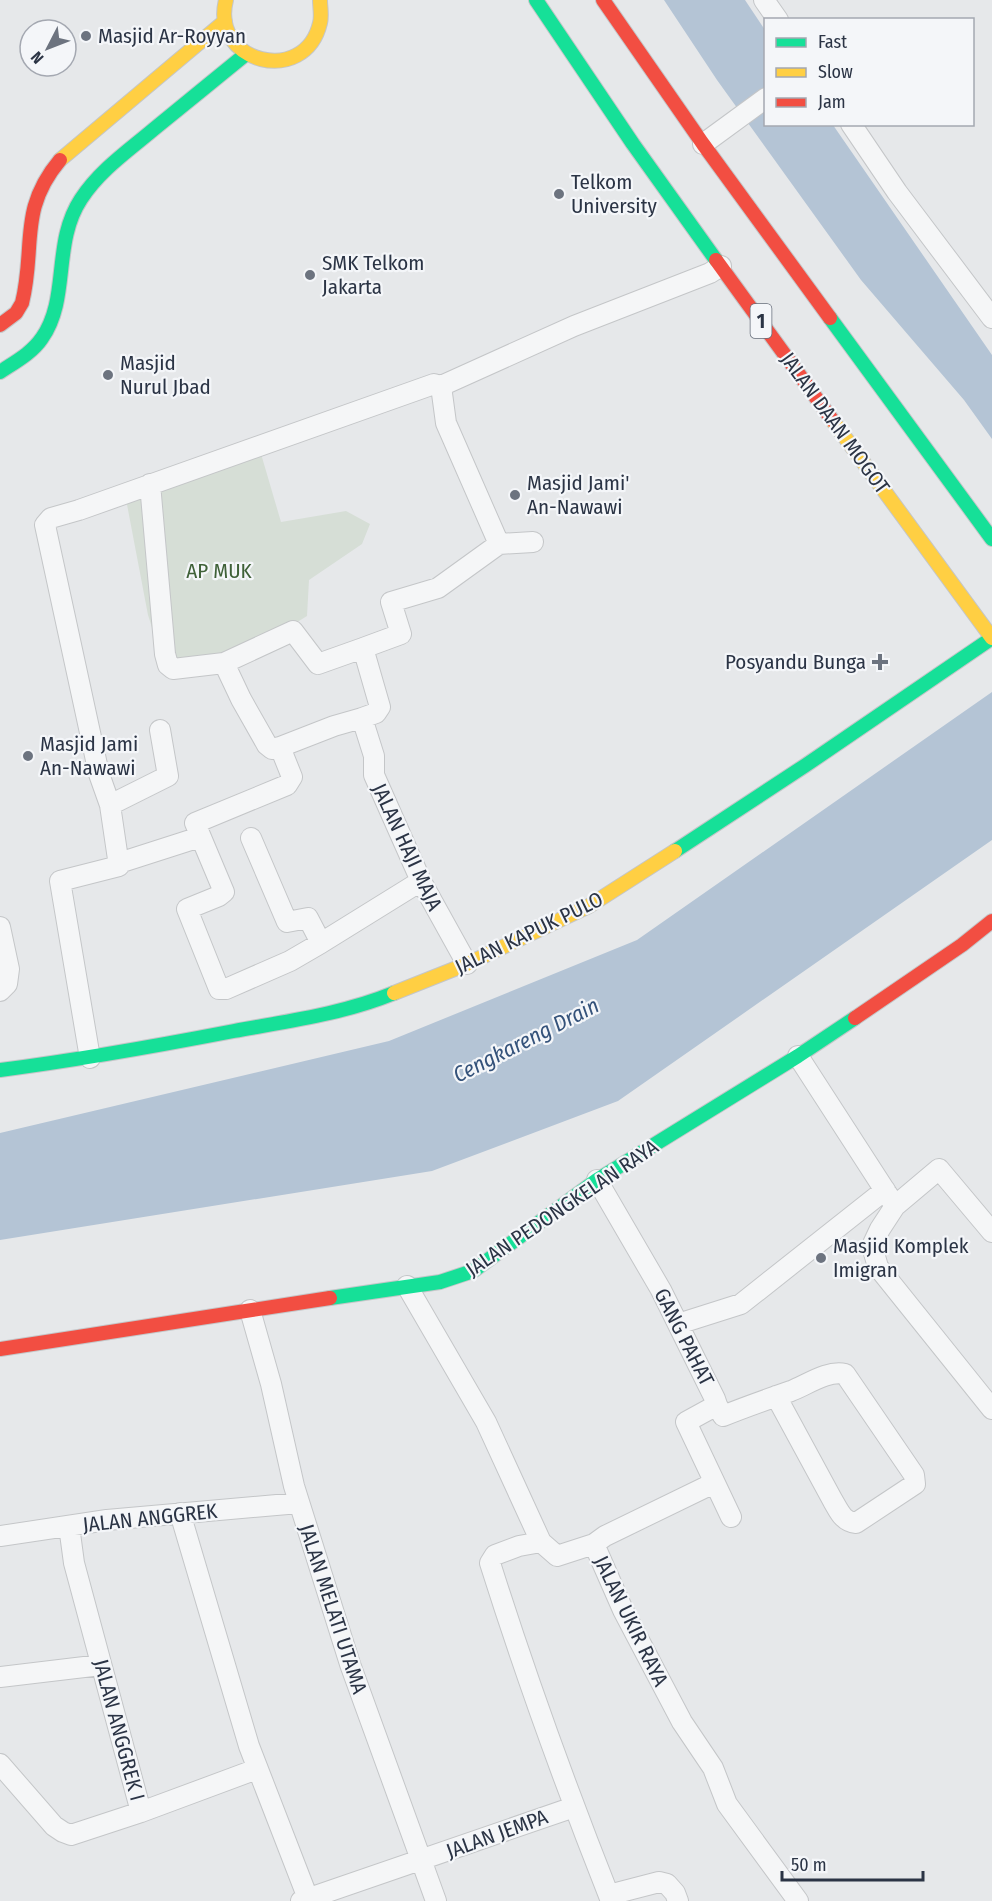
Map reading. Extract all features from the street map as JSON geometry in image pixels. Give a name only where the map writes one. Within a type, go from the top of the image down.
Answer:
[{"type":"main road","points":[[226,0],[225,21],[236,45],[246,54],[259,60],[274,62],[288,60],[302,54],[315,40],[321,26],[320,0]]},
{"type":"main road","name":"JALAN DAAN MOGOT","points":[[536,0],[633,144],[992,638]]},
{"type":"main road","points":[[603,0],[703,144],[992,539]]},
{"type":"main road","points":[[0,325],[18,311],[23,299],[29,227],[34,205],[49,172],[64,155],[225,21]]},
{"type":"main road","points":[[0,372],[36,346],[48,331],[56,309],[64,244],[69,224],[77,204],[90,185],[108,167],[246,54]]},
{"type":"main road","name":"JALAN KAPUK PULO","points":[[0,1070],[90,1058],[317,1016],[368,1004],[467,964],[590,906],[806,765],[992,638]]},
{"type":"main road","name":"JALAN PEDONGKELAN RAYA","points":[[0,1349],[450,1281],[473,1271],[597,1180],[798,1056],[962,945],[992,921]]},
{"type":"street","points":[[764,0],[777,18]]},
{"type":"street","points":[[703,144],[764,99]]},
{"type":"street","points":[[852,126],[897,192],[992,318]]},
{"type":"street","points":[[90,1058],[60,881],[119,866],[110,805],[99,774],[45,525],[51,518],[435,384],[441,386],[574,326],[710,273],[721,266]]},
{"type":"street","points":[[441,386],[446,423],[500,544]]},
{"type":"street","points":[[150,484],[165,654],[168,664],[173,669],[224,663],[293,631],[318,664],[401,634],[391,602],[438,588],[500,544],[533,542]]},
{"type":"street","points":[[224,663],[241,699],[267,745],[272,749],[380,710],[363,648]]},
{"type":"street","name":"JALAN HAJI MAJA","points":[[362,718],[374,756],[374,775],[421,881],[448,934],[467,964]]},
{"type":"street","points":[[110,805],[168,776],[160,730]]},
{"type":"street","points":[[280,747],[292,777],[290,783],[195,822],[224,892],[187,909],[219,989],[226,989],[290,961],[421,881]]},
{"type":"street","points":[[118,863],[201,837]]},
{"type":"street","points":[[251,838],[287,922],[308,918],[321,943]]},
{"type":"street","points":[[0,927],[9,978],[7,984],[0,990]]},
{"type":"street","points":[[798,1056],[890,1198]]},
{"type":"street","points":[[678,1324],[741,1304],[890,1198],[939,1169],[992,1232]]},
{"type":"street","name":"GANG PAHAT","points":[[597,1180],[661,1290],[717,1404],[686,1422],[731,1517]]},
{"type":"street","points":[[890,1198],[872,1246],[878,1267],[992,1409]]},
{"type":"street","points":[[406,1286],[486,1422],[541,1542],[519,1546],[495,1555],[490,1563],[510,1629],[574,1807],[610,1898],[659,1882],[667,1884],[675,1893],[678,1901]]},
{"type":"street","name":"JALAN MELATI UTAMA","points":[[250,1310],[271,1384],[299,1503],[350,1665],[436,1901]]},
{"type":"street","points":[[717,1404],[723,1416],[776,1396],[835,1374],[845,1374],[914,1475],[915,1484],[856,1523],[849,1523],[838,1509],[776,1396]]},
{"type":"street","points":[[594,1544],[605,1536],[714,1483]]},
{"type":"street","name":"JALAN ANGGREK","points":[[0,1536],[107,1520],[299,1503]]},
{"type":"street","points":[[180,1513],[257,1768],[306,1900]]},
{"type":"street","name":"JALAN ANGGREK I","points":[[69,1526],[74,1563],[141,1812],[257,1768]]},
{"type":"street","name":"JALAN UKIR RAYA","points":[[541,1542],[557,1556],[594,1544],[623,1610],[682,1722],[713,1768],[727,1804],[798,1901]]},
{"type":"street","points":[[0,1677],[101,1665]]},
{"type":"street","points":[[0,1764],[54,1826],[71,1835],[141,1812]]},
{"type":"street","name":"JALAN JEMPA","points":[[306,1900],[574,1807]]},
{"type":"green space","name":"AP MUK","points":[[259,447],[281,522],[346,511],[370,524],[362,544],[309,580],[307,616],[286,629],[218,659],[166,671],[148,615],[125,494]]},
{"type":"water","points":[[664,0],[745,0],[764,28],[764,126],[834,126],[992,355],[992,439],[964,400],[861,280],[717,80]]},
{"type":"water","name":"Cengkareng Drain","points":[[992,692],[992,840],[618,1101],[432,1171],[0,1240],[0,1133],[389,1041],[637,940]]},
{"type":"traffic: fast","points":[[536,0],[633,144],[716,260]]},
{"type":"traffic: fast","points":[[0,372],[33,348],[51,322],[56,306],[67,234],[72,216],[81,199],[115,161],[246,54]]},
{"type":"traffic: fast","points":[[830,318],[992,539]]},
{"type":"traffic: fast","points":[[675,851],[992,638]]},
{"type":"traffic: fast","points":[[0,1070],[59,1062],[295,1020],[335,1012],[394,993]]},
{"type":"traffic: fast","points":[[330,1298],[440,1282],[473,1271],[597,1180],[798,1056],[855,1018]]},
{"type":"traffic: slow","points":[[226,0],[225,22],[232,39],[245,52],[261,59],[279,60],[297,55],[311,43],[321,20],[320,0]]},
{"type":"traffic: slow","points":[[60,160],[225,21]]},
{"type":"traffic: slow","points":[[833,421],[992,638]]},
{"type":"traffic: slow","points":[[394,993],[467,964],[589,906],[675,851]]},
{"type":"traffic: jam","points":[[603,0],[703,144],[830,318]]},
{"type":"traffic: jam","points":[[0,325],[16,313],[22,303],[33,212],[47,178],[60,160]]},
{"type":"traffic: jam","points":[[716,260],[833,421]]},
{"type":"traffic: jam","points":[[855,1018],[962,945],[992,921]]},
{"type":"traffic: jam","points":[[0,1349],[330,1298]]},
{"type":"place","name":"Masjid Ar-Royyan","points":[[86,36]]},
{"type":"place","name":"Telkom University","points":[[559,194]]},
{"type":"place","name":"SMK Telkom Jakarta","points":[[310,275]]},
{"type":"place","name":"Masjid Nurul Jbad","points":[[108,375]]},
{"type":"place","name":"Masjid Jami' An-Nawawi","points":[[515,495]]},
{"type":"place","name":"Posyandu Bunga","points":[[880,662]]},
{"type":"place","name":"Masjid Jami An-Nawawi","points":[[28,756]]},
{"type":"place","name":"Masjid Komplek Imigran","points":[[821,1258]]}]
